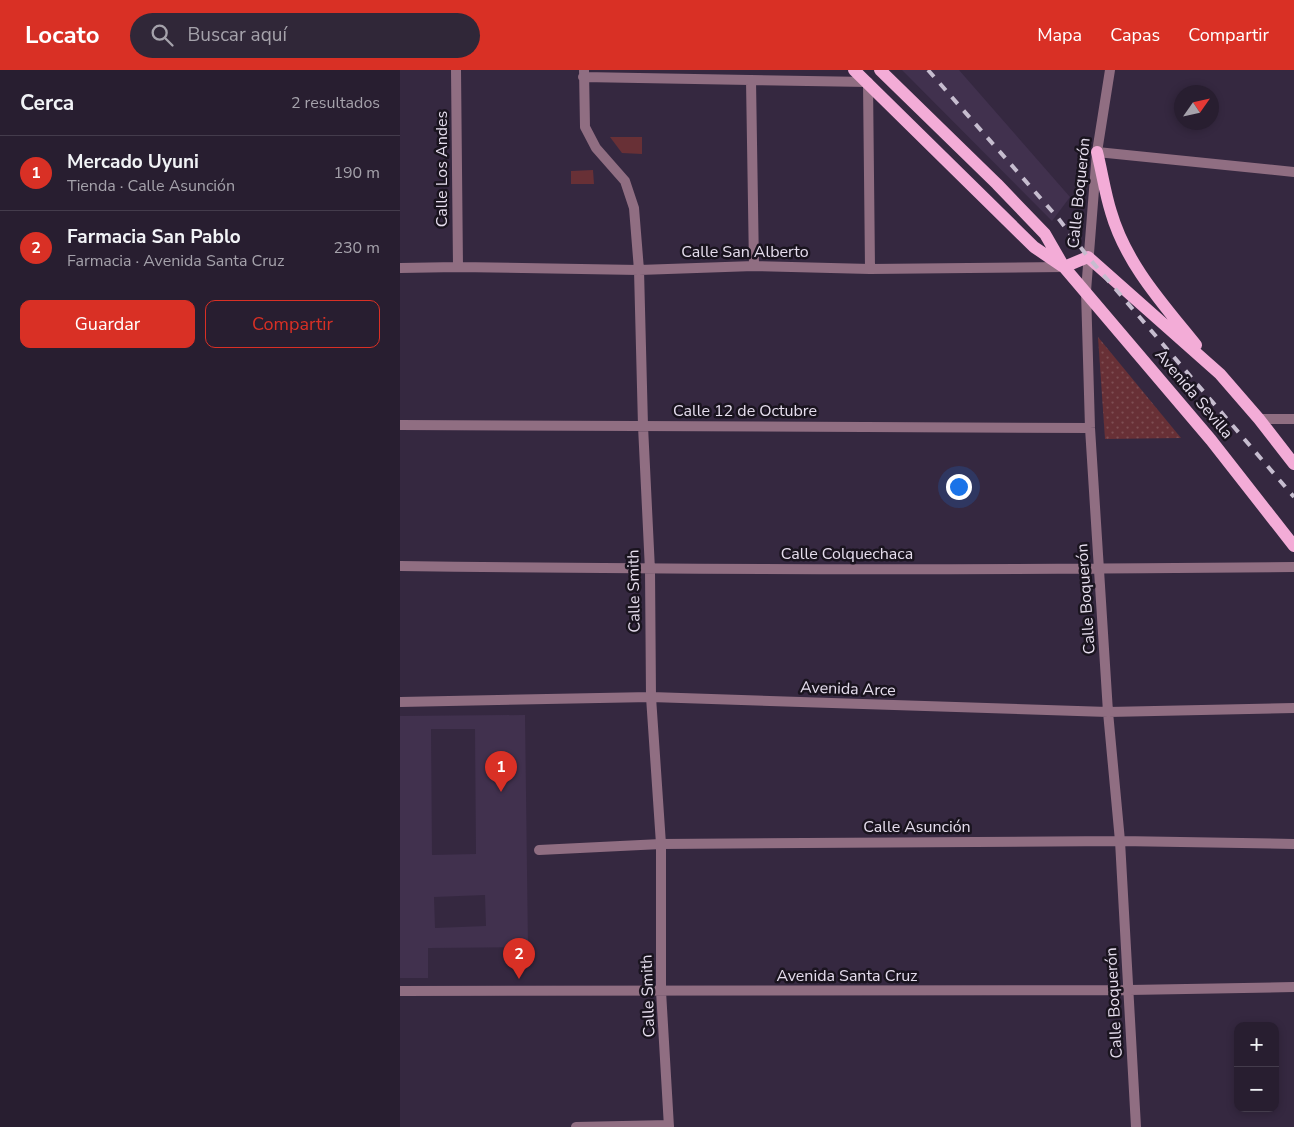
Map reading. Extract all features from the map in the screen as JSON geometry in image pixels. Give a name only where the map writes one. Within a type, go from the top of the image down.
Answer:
[{"type":"main road","name":"Avenida Sevilla","points":[[854,70],[1034,247],[1064,268],[1086,291],[1211,440],[1294,546]]},
{"type":"main road","name":"Avenida Sevilla","points":[[880,70],[997,184],[1045,234],[1064,268]]},
{"type":"main road","points":[[1097,152],[1111,214],[1126,249],[1149,287],[1220,374]]},
{"type":"main road","name":"Avenida Sevilla","points":[[1088,257],[1220,374],[1294,464]]},
{"type":"main road","name":"Calle San Alberto","points":[[1064,268],[1088,257]]},
{"type":"street","name":"Calle Los Andes","points":[[456,70],[458,267]]},
{"type":"street","name":"Calle Boquerón","points":[[1110,70],[1097,152],[1086,291],[1090,428],[1108,712],[1120,841],[1136,1127]]},
{"type":"street","points":[[584,74],[868,82],[870,269]]},
{"type":"street","name":"Calle Smith","points":[[584,74],[585,127],[596,148],[625,181],[634,208],[639,270],[642,426],[650,570],[651,697],[661,844],[661,991],[669,1126]]},
{"type":"street","points":[[751,80],[754,266]]},
{"type":"street","points":[[1097,152],[1294,172]]},
{"type":"street","name":"Calle San Alberto","points":[[400,268],[639,270],[754,266],[870,269],[1064,268]]},
{"type":"street","points":[[1259,420],[1294,419]]},
{"type":"street","name":"Calle 12 de Octubre","points":[[400,425],[1090,428]]},
{"type":"street","name":"Calle Colquechaca","points":[[400,566],[650,570],[1294,567]]},
{"type":"street","name":"Avenida Arce","points":[[400,702],[651,697],[1108,712],[1294,708]]},
{"type":"street","name":"Calle Asunción","points":[[539,850],[661,844],[1120,841],[1294,844]]},
{"type":"street","name":"Avenida Santa Cruz","points":[[400,991],[1129,990],[1294,987]]},
{"type":"street","points":[[576,1127],[669,1126]]},
{"type":"shaded area","points":[[902,70],[959,70],[1070,197],[1052,221]]},
{"type":"shaded area","points":[[610,137],[642,137],[642,154],[622,153]]},
{"type":"shaded area","points":[[593,170],[594,184],[571,184],[571,171]]},
{"type":"shaded area","points":[[1098,337],[1181,438],[1105,439]]},
{"type":"shaded area","points":[[525,715],[528,947],[428,948],[428,978],[400,978],[400,716]],"holes":[[[431,729],[475,729],[476,854],[432,855]],[[485,895],[486,926],[435,928],[434,897]]]},
{"type":"railway","points":[[928,70],[1058,218],[1088,257],[1294,497]]},
{"type":"place","name":"Mercado Uyuni","points":[[501,792]]},
{"type":"place","name":"Farmacia San Pablo","points":[[519,979]]}]
